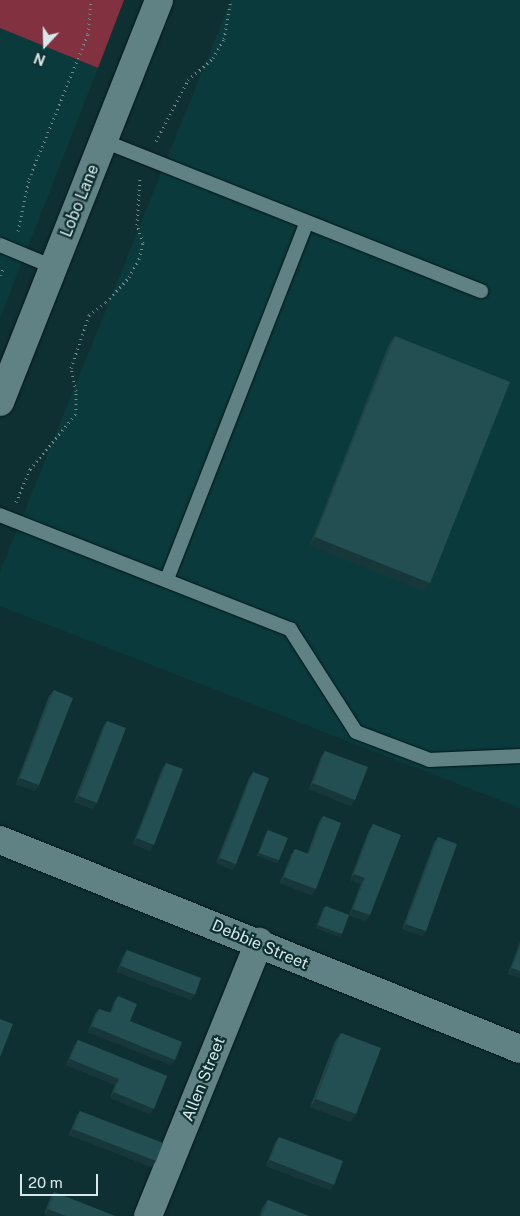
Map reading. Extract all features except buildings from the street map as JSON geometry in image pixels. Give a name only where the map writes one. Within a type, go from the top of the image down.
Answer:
[{"type":"street","name":"Lobo Lane","points":[[0,402],[160,0]]},
{"type":"street","name":"Debbie Street","points":[[0,840],[259,942],[322,972],[520,1049]]},
{"type":"street","name":"Allen Street","points":[[148,1216],[259,942]]},
{"type":"lane","points":[[104,141],[481,291]]},
{"type":"lane","points":[[167,579],[307,222]]},
{"type":"lane","points":[[6,248],[54,267]]},
{"type":"lane","points":[[5,517],[167,579],[290,629],[356,732],[430,760],[520,756]]},
{"type":"path","points":[[0,276],[6,248],[29,179],[88,34],[91,0]]},
{"type":"path","points":[[5,517],[30,469],[76,414],[76,391],[71,368],[89,315],[106,302],[129,277],[139,258],[143,243],[137,225],[137,184],[147,158],[188,80],[213,58],[224,39],[231,0]]},
{"type":"shaded area","points":[[0,0],[124,0],[98,68],[0,28]]},
{"type":"shaded area","points":[[231,0],[520,0],[520,808],[0,606],[0,572]]},
{"type":"shaded area","points":[[0,28],[98,68],[0,318]]}]
